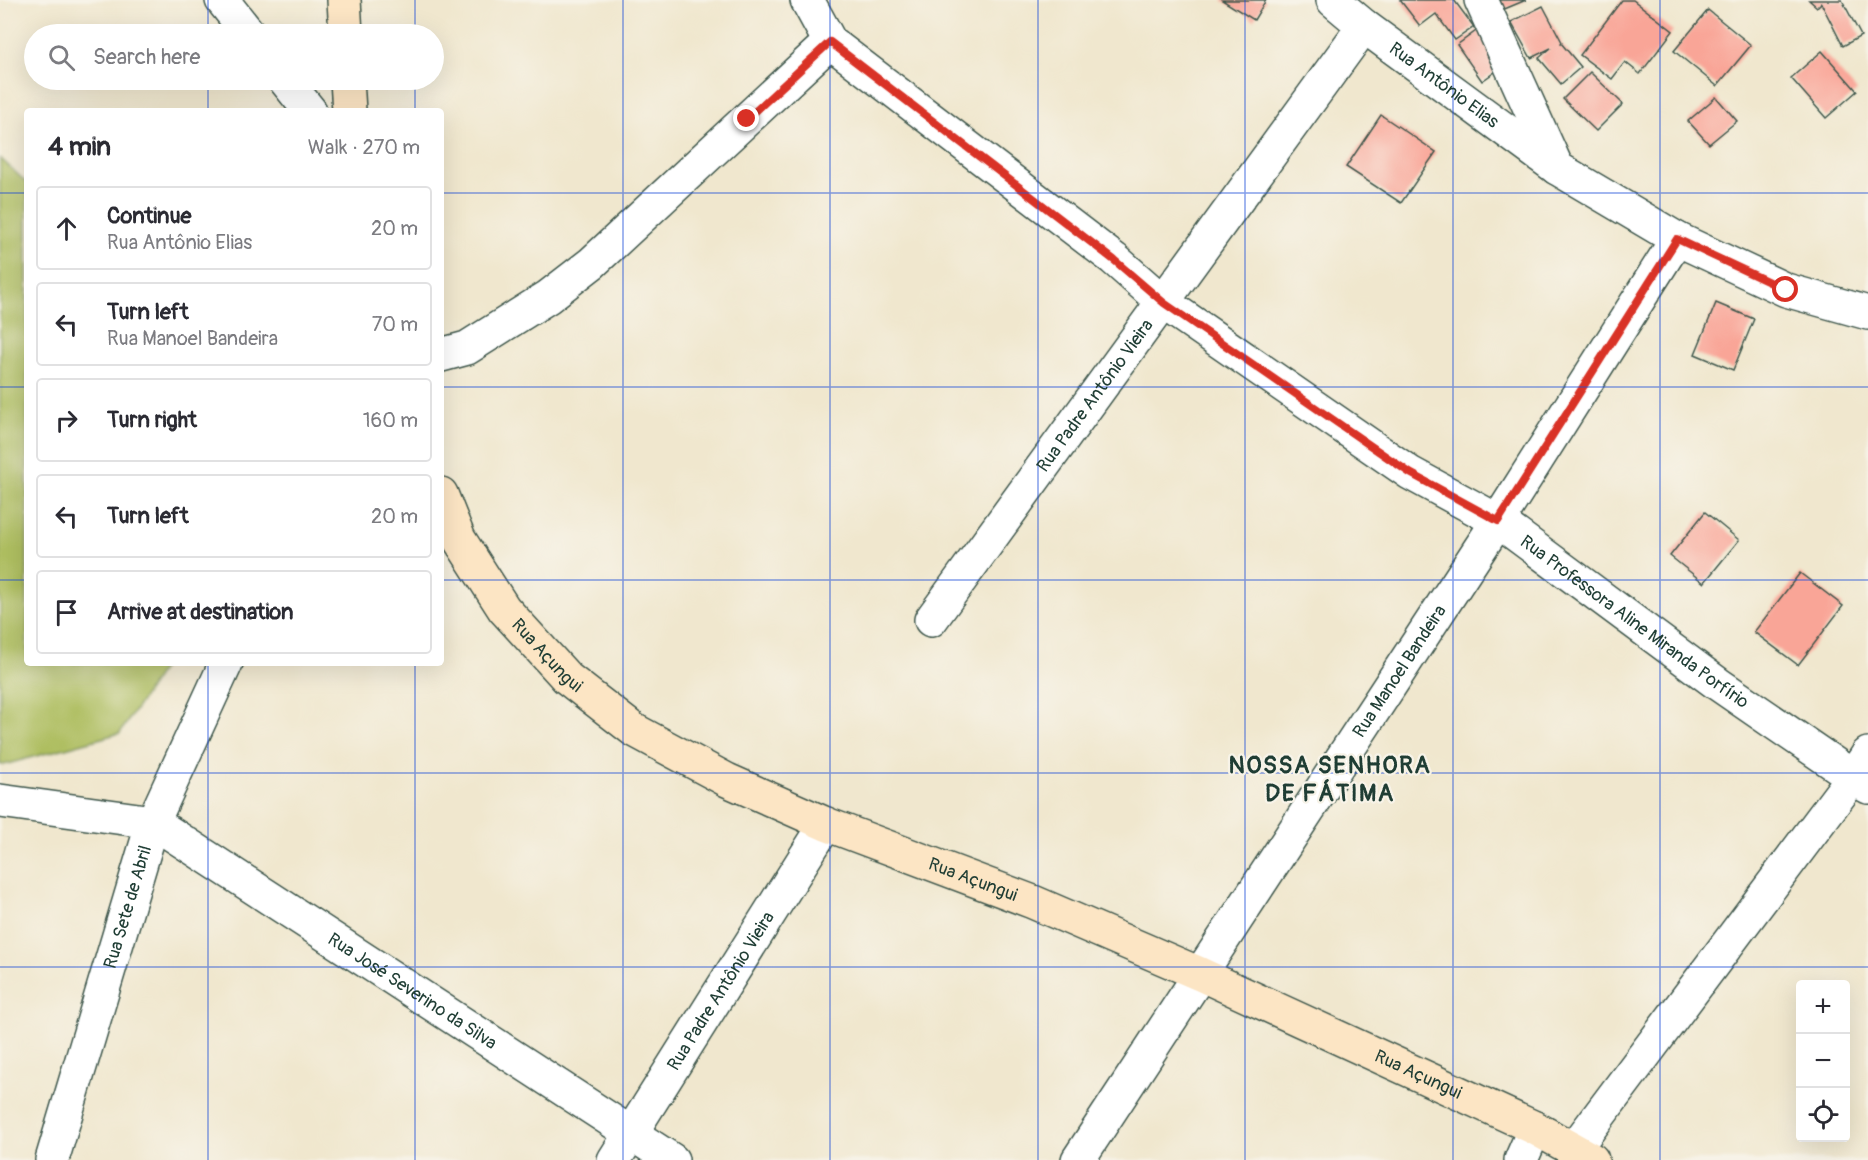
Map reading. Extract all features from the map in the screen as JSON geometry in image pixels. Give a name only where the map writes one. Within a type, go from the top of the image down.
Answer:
[{"type":"main road","points":[[344,0],[345,24]]},
{"type":"main road","points":[[348,90],[349,108]]},
{"type":"main road","name":"Rua Açungui","points":[[444,502],[459,539],[504,609],[567,678],[634,729],[728,780],[826,824],[1033,902],[1200,974],[1535,1128],[1583,1155]]},
{"type":"street","points":[[222,0],[241,24]]},
{"type":"street","name":"Rua Professora Aline Miranda Porfírio","points":[[807,0],[830,42],[1114,260],[1164,303],[1410,473],[1498,521],[1718,684],[1863,773]]},
{"type":"street","name":"Rua Antônio Elias","points":[[1333,0],[1364,26],[1557,168],[1677,239],[1786,290],[1868,313]]},
{"type":"street","points":[[1481,0],[1557,168]]},
{"type":"street","name":"Rua Padre Antônio Vieira","points":[[931,620],[1364,26]]},
{"type":"street","points":[[444,354],[467,348],[548,297],[592,263],[830,42]]},
{"type":"street","points":[[293,90],[308,108]]},
{"type":"street","name":"Rua Manoel Bandeira","points":[[1078,1160],[1498,521],[1677,239]]},
{"type":"street","name":"Rua Sete de Abril","points":[[52,1160],[153,822],[225,666]]},
{"type":"street","points":[[1583,1155],[1863,773]]},
{"type":"street","points":[[0,801],[153,822]]},
{"type":"street","name":"Rua José Severino da Silva","points":[[153,822],[622,1147],[672,1160]]},
{"type":"street","name":"Rua Padre Antônio Vieira","points":[[622,1147],[826,824]]},
{"type":"street","points":[[1521,1160],[1535,1128]]},
{"type":"green space","points":[[0,158],[24,180],[24,666],[164,666],[120,733],[4,765],[0,764]]},
{"type":"building","points":[[1222,0],[1266,0],[1254,20]]},
{"type":"building","points":[[1400,0],[1454,0],[1474,27],[1455,40],[1436,14],[1420,26]]},
{"type":"building","points":[[1489,0],[1526,0],[1495,13]]},
{"type":"building","points":[[1622,0],[1633,0],[1673,31],[1640,74],[1625,62],[1612,79],[1580,55]]},
{"type":"building","points":[[1809,0],[1842,0],[1861,36],[1843,46],[1821,3],[1817,7]]},
{"type":"building","points":[[1543,6],[1561,43],[1581,67],[1561,84],[1539,58],[1551,48],[1531,58],[1511,22]]},
{"type":"building","points":[[1708,10],[1751,45],[1717,86],[1674,51]]},
{"type":"building","points":[[1483,26],[1509,62],[1482,81],[1457,45]]},
{"type":"building","points":[[1822,51],[1857,91],[1826,118],[1791,78]]},
{"type":"building","points":[[1590,72],[1623,104],[1596,131],[1563,99]]},
{"type":"building","points":[[1716,97],[1737,121],[1709,144],[1688,121]]},
{"type":"building","points":[[1381,115],[1436,152],[1401,203],[1346,167]]},
{"type":"building","points":[[1716,303],[1754,319],[1733,370],[1695,354]]},
{"type":"building","points":[[1705,512],[1739,540],[1704,583],[1670,556]]},
{"type":"building","points":[[1800,573],[1843,606],[1798,665],[1754,632]]},
{"type":"district","name":"NOSSA SENHORA DE FÁTIMA","points":[[1330,779]]},
{"type":"route","points":[[747,119],[830,42],[1114,260],[1164,303],[1410,473],[1498,521],[1677,239],[1786,290]]}]
